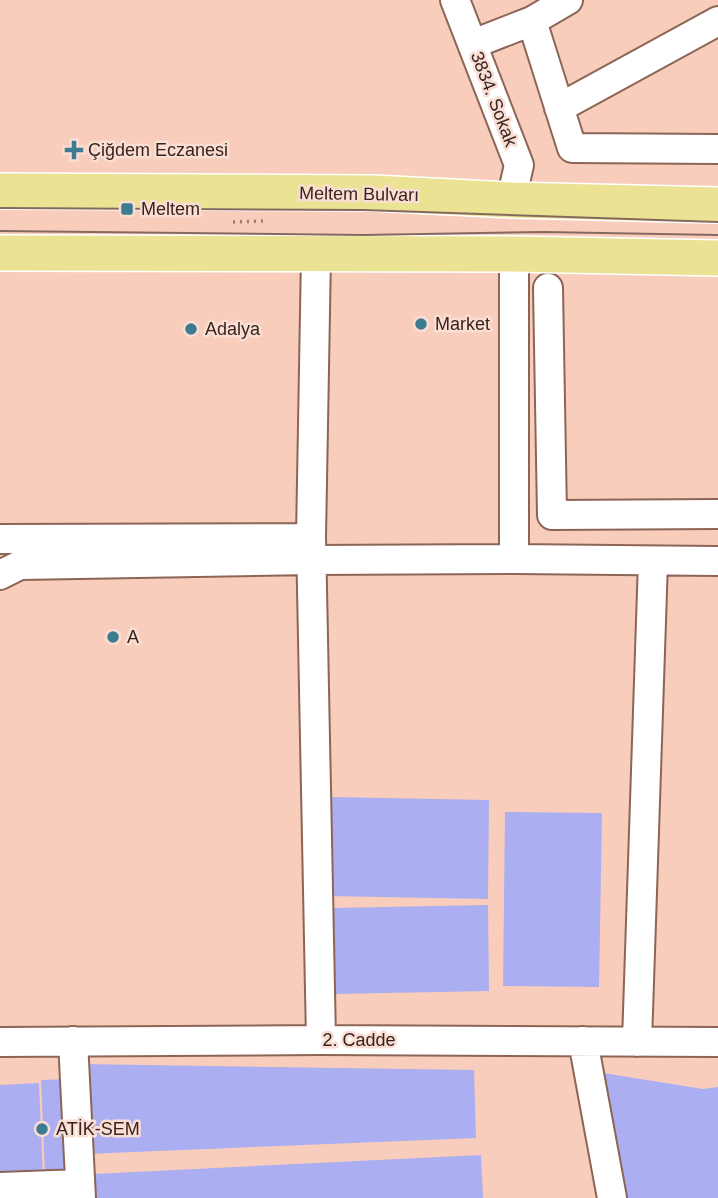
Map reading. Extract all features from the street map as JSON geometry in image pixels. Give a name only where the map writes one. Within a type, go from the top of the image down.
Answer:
[{"type":"main road","name":"Meltem Bulvarı","points":[[0,191],[374,192],[511,200],[718,205]]},
{"type":"main road","points":[[0,253],[514,254],[718,258]]},
{"type":"street","name":"3834. Sokak","points":[[455,0],[519,165],[511,200]]},
{"type":"street","points":[[473,44],[532,21],[568,0]]},
{"type":"street","points":[[532,21],[572,148],[718,149]]},
{"type":"street","points":[[559,108],[718,21]]},
{"type":"street","points":[[514,254],[514,559]]},
{"type":"street","points":[[316,255],[311,549],[321,1040]]},
{"type":"street","points":[[548,288],[552,515],[718,514]]},
{"type":"street","points":[[0,538],[514,559],[718,561]]},
{"type":"street","points":[[0,575],[20,565],[311,549]]},
{"type":"street","points":[[637,1042],[653,561]]},
{"type":"street","points":[[0,1187],[80,1191],[73,1041]]},
{"type":"street","points":[[583,1041],[612,1198]]},
{"type":"street","name":"2. Cadde","points":[[0,1042],[718,1042]]},
{"type":"path","points":[[233,222],[267,221],[267,192]]},
{"type":"shaded area","points":[[330,797],[489,800],[488,899],[328,896]]},
{"type":"shaded area","points":[[505,812],[602,813],[599,987],[503,986]]},
{"type":"shaded area","points":[[488,905],[489,991],[334,994],[333,908]]},
{"type":"shaded area","points":[[80,1064],[474,1070],[476,1138],[86,1154]]},
{"type":"shaded area","points":[[603,1073],[703,1089],[718,1087],[718,1198],[623,1198]]},
{"type":"shaded area","points":[[70,1079],[74,1174],[45,1175],[41,1080]]},
{"type":"shaded area","points":[[39,1083],[43,1178],[0,1180],[0,1085]]},
{"type":"shaded area","points":[[481,1155],[483,1198],[94,1198],[93,1174]]},
{"type":"tram line","points":[[0,208],[363,210],[718,222]]},
{"type":"tram line","points":[[0,231],[718,235]]},
{"type":"place","name":"Çiğdem Eczanesi","points":[[74,150]]},
{"type":"place","name":"Meltem","points":[[127,209]]},
{"type":"place","name":"Market","points":[[421,324]]},
{"type":"place","name":"Adalya","points":[[191,329]]},
{"type":"place","name":"A","points":[[113,637]]},
{"type":"place","name":"ATİK-SEM","points":[[42,1129]]}]
